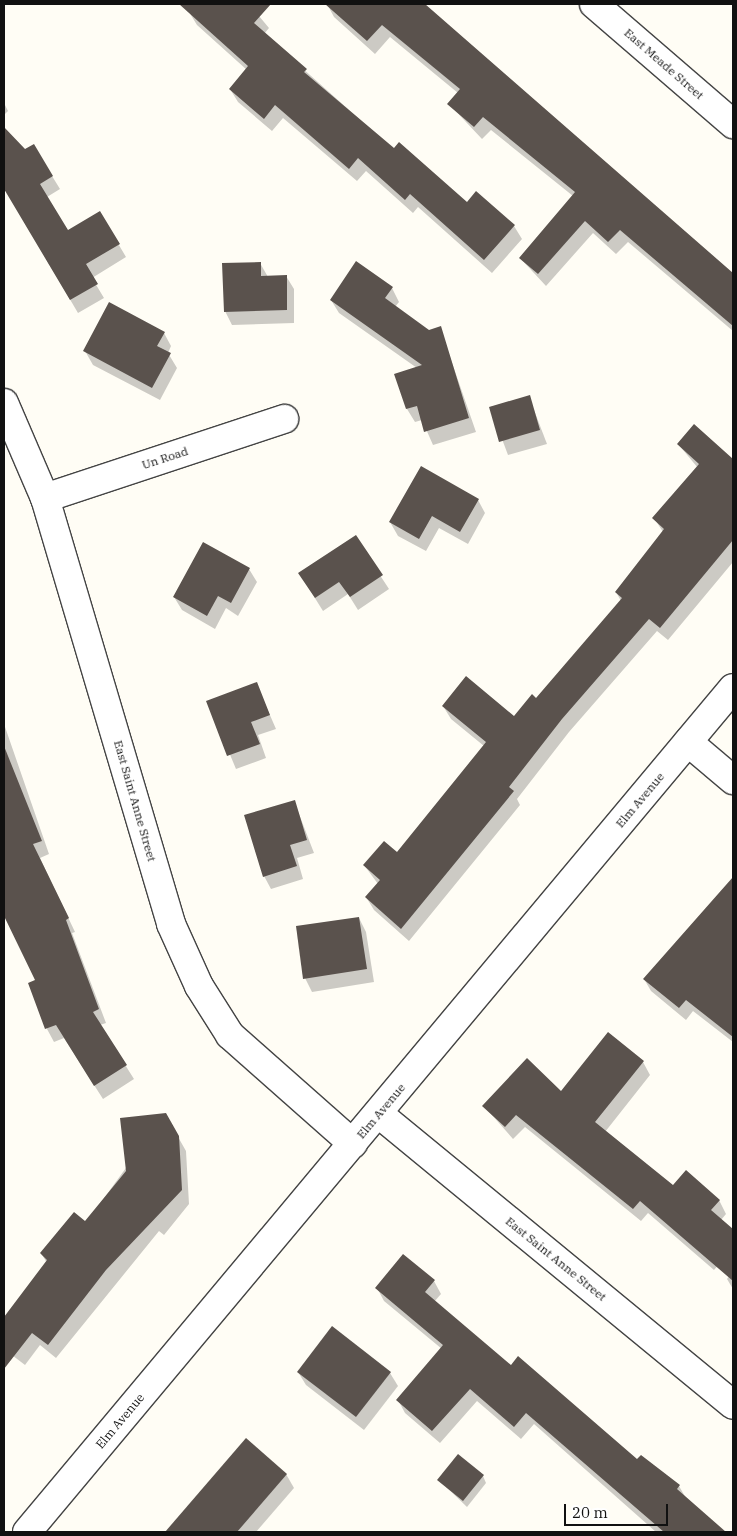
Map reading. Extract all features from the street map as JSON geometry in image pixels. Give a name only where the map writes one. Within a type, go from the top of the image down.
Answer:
[{"type":"street","name":"East Meade Street","points":[[594,4],[733,124]]},
{"type":"street","name":"East Saint Anne Street","points":[[4,403],[45,498],[171,924],[199,986],[230,1035],[354,1144]]},
{"type":"street","name":"Un Road","points":[[45,498],[284,419]]},
{"type":"street","name":"Elm Avenue","points":[[26,1532],[354,1144],[733,688]]},
{"type":"street","points":[[688,742],[733,780]]},
{"type":"street","name":"East Saint Anne Street","points":[[379,1114],[733,1405]]},
{"type":"building","points":[[179,4],[271,4],[254,23],[307,69],[304,72],[394,148],[399,142],[467,202],[476,191],[515,225],[484,260],[410,194],[405,200],[358,158],[349,169],[275,105],[264,119],[229,89],[248,66]]},
{"type":"building","points":[[325,4],[425,4],[733,273],[733,326],[620,230],[608,242],[585,221],[538,274],[519,258],[575,192],[483,117],[474,127],[447,104],[460,89],[382,25],[367,41]]},
{"type":"building","points":[[4,127],[25,149],[34,144],[53,176],[40,184],[68,230],[100,211],[120,244],[86,264],[98,284],[70,300],[4,189]]},
{"type":"building","points":[[356,261],[393,287],[385,298],[429,330],[441,326],[469,418],[424,432],[417,406],[406,409],[394,374],[422,365],[330,300]]},
{"type":"building","points":[[261,262],[261,276],[287,275],[287,310],[224,312],[222,263]]},
{"type":"building","points":[[109,302],[165,332],[157,346],[171,353],[152,388],[83,351]]},
{"type":"building","points":[[530,395],[540,430],[499,442],[489,407]]},
{"type":"building","points":[[694,424],[733,459],[733,540],[660,628],[649,619],[562,719],[509,787],[514,791],[401,929],[365,897],[380,880],[363,865],[384,841],[397,852],[486,742],[442,706],[466,676],[514,716],[532,694],[536,698],[622,598],[615,592],[664,529],[652,518],[699,464],[677,444]]},
{"type":"building","points":[[421,466],[479,499],[460,532],[432,516],[419,539],[389,522]]},
{"type":"building","points":[[356,535],[383,575],[350,597],[339,582],[315,598],[298,573]]},
{"type":"building","points":[[203,542],[250,568],[231,603],[218,596],[207,616],[173,597]]},
{"type":"building","points":[[257,682],[270,715],[251,722],[260,744],[227,756],[206,701]]},
{"type":"building","points":[[4,746],[42,841],[33,844],[69,918],[66,920],[99,1009],[93,1012],[127,1065],[94,1086],[56,1025],[45,1029],[28,983],[35,980],[4,916]]},
{"type":"building","points":[[295,800],[307,840],[290,845],[297,866],[263,877],[244,815]]},
{"type":"building","points":[[733,877],[733,1037],[686,1000],[679,1008],[643,979]]},
{"type":"building","points":[[359,917],[367,969],[303,979],[296,926]]},
{"type":"building","points":[[608,1032],[644,1061],[595,1122],[673,1185],[686,1170],[720,1200],[711,1210],[733,1229],[733,1281],[640,1201],[633,1209],[516,1115],[505,1127],[482,1106],[527,1058],[561,1091]]},
{"type":"building","points":[[166,1113],[179,1136],[182,1190],[106,1270],[48,1345],[32,1333],[4,1369],[4,1317],[47,1260],[40,1253],[74,1212],[85,1221],[126,1171],[120,1118]]},
{"type":"building","points":[[403,1254],[435,1280],[425,1292],[511,1365],[518,1356],[637,1459],[641,1455],[680,1485],[677,1489],[726,1532],[664,1532],[526,1413],[514,1427],[470,1389],[432,1431],[396,1400],[443,1345],[375,1288]]},
{"type":"building","points":[[332,1326],[391,1372],[356,1417],[297,1372]]},
{"type":"building","points":[[246,1438],[287,1474],[237,1532],[165,1532]]},
{"type":"building","points":[[458,1454],[484,1475],[463,1501],[437,1480]]}]
